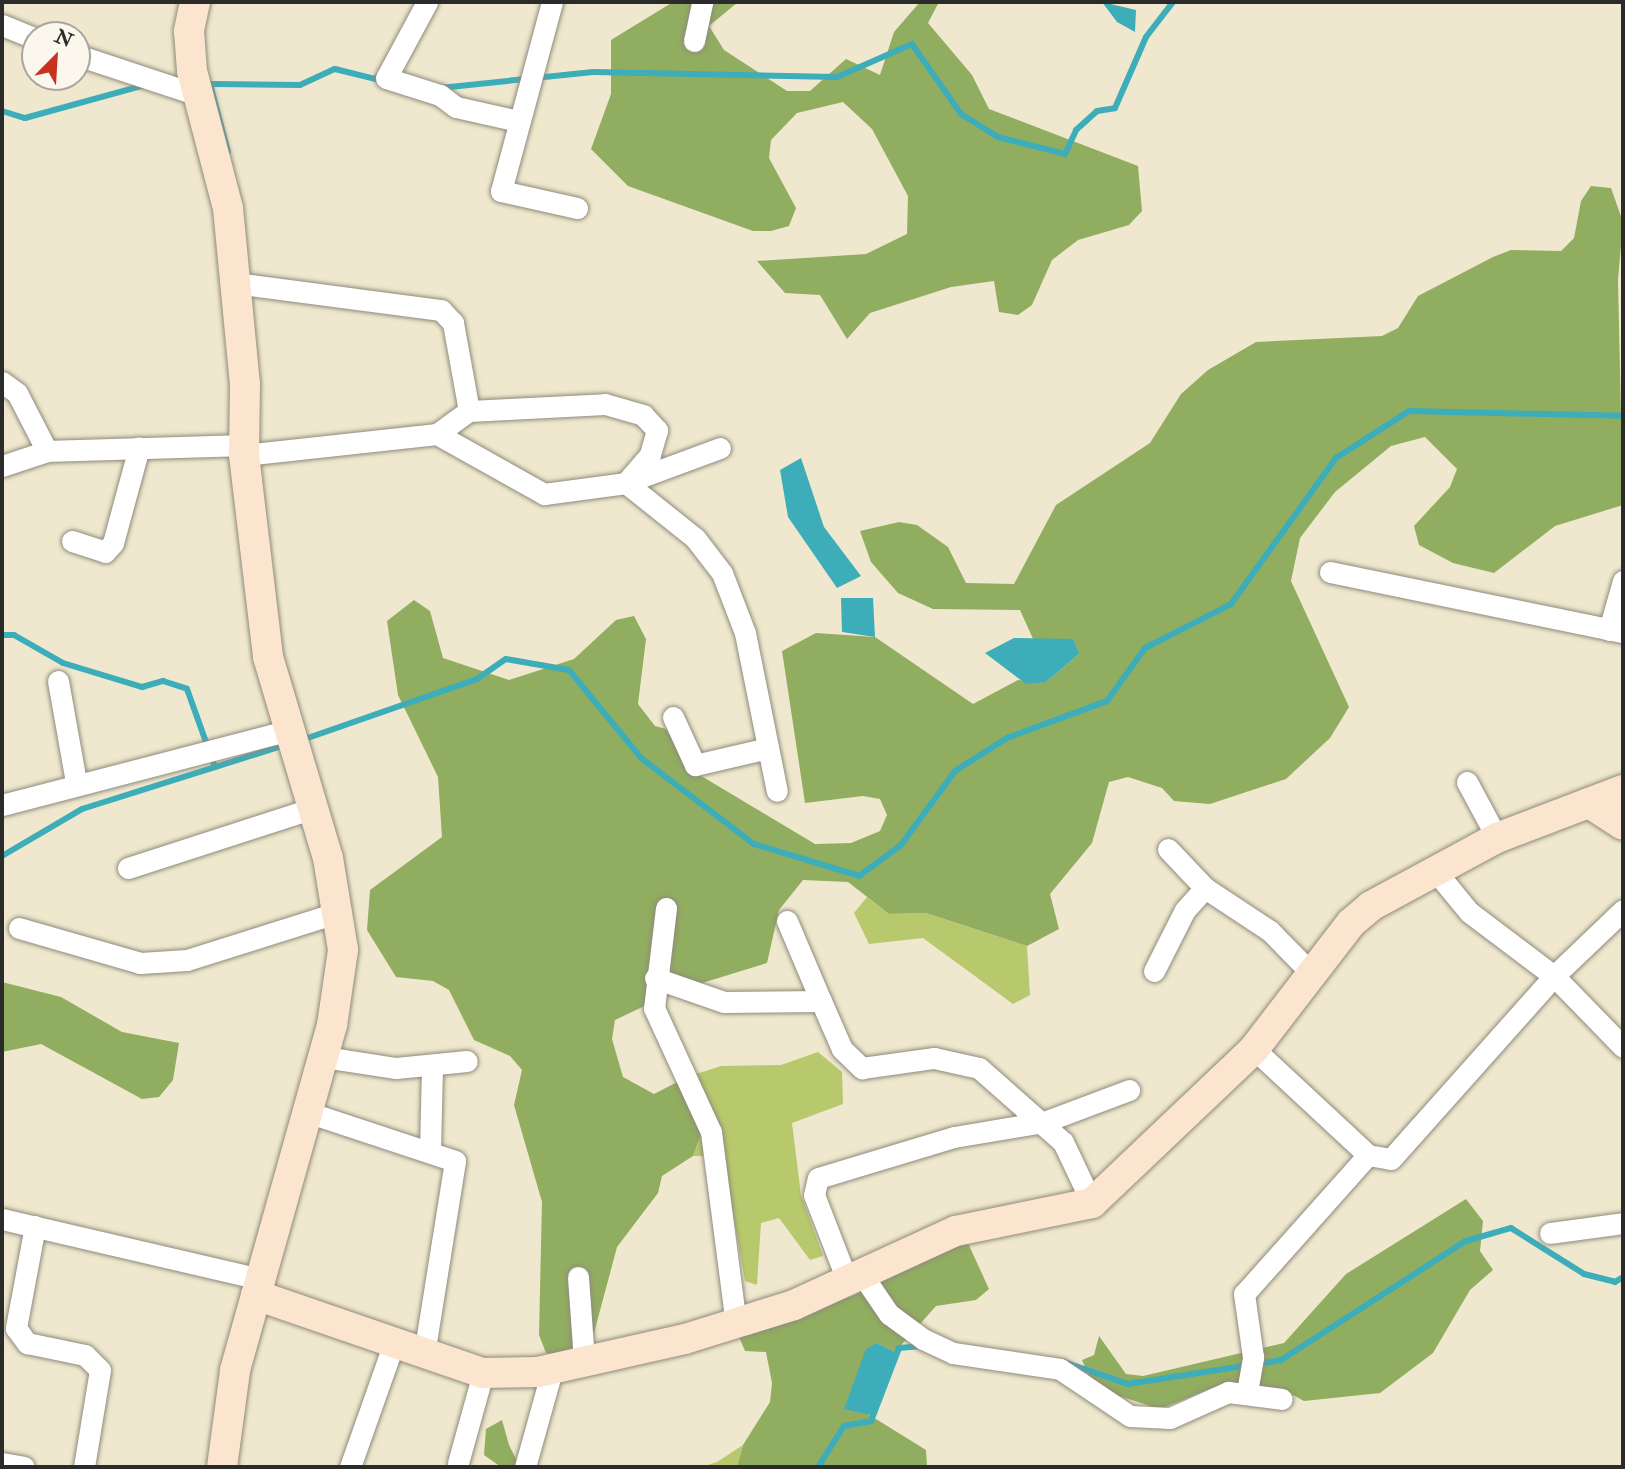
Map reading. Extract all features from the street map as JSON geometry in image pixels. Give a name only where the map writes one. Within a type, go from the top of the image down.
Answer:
[{"type":"street","points":[[195,2],[189,31],[195,85],[245,284],[249,452],[268,657],[289,740],[314,808],[333,914],[343,950],[324,1057],[236,1371],[222,1467]]},
{"type":"street","points":[[427,2],[386,73],[456,107],[519,113]]},
{"type":"street","points":[[552,2],[531,66],[502,193],[577,208]]},
{"type":"street","points":[[695,41],[702,2]]},
{"type":"street","points":[[2,25],[21,32]]},
{"type":"street","points":[[91,61],[158,86],[195,85]]},
{"type":"street","points":[[245,284],[441,310],[453,323],[469,411]]},
{"type":"street","points":[[2,382],[17,393],[47,451]]},
{"type":"street","points":[[2,466],[47,451],[139,447],[249,452],[437,434],[469,411],[595,404],[643,415],[658,437],[626,482]]},
{"type":"street","points":[[437,434],[544,494],[626,482],[720,448]]},
{"type":"street","points":[[72,541],[105,552],[113,543],[139,447]]},
{"type":"street","points":[[626,482],[695,538],[722,573],[745,633],[778,791]]},
{"type":"street","points":[[1330,572],[1616,631],[1623,581]]},
{"type":"street","points":[[58,681],[76,782]]},
{"type":"street","points":[[673,717],[695,765],[768,748]]},
{"type":"street","points":[[2,805],[76,782],[210,750],[289,740]]},
{"type":"street","points":[[1467,782],[1497,838]]},
{"type":"street","points":[[2,1219],[258,1287],[424,1355],[483,1373],[553,1367],[736,1324],[956,1231],[1092,1203],[1254,1049],[1314,976],[1351,923],[1497,838],[1623,790]]},
{"type":"street","points":[[1589,803],[1623,825]]},
{"type":"street","points":[[128,868],[314,808]]},
{"type":"street","points":[[1168,849],[1205,888],[1270,932],[1314,976]]},
{"type":"street","points":[[1437,873],[1469,912],[1554,976],[1623,1046]]},
{"type":"street","points":[[1154,971],[1185,910],[1205,888]]},
{"type":"street","points":[[666,908],[655,978],[657,1020],[711,1132],[736,1324]]},
{"type":"street","points":[[1254,1049],[1368,1155],[1383,1161],[1397,1154],[1554,976],[1623,910]]},
{"type":"street","points":[[19,928],[140,963],[187,960],[333,914]]},
{"type":"street","points":[[787,921],[842,1049],[862,1068],[957,1060],[990,1075],[1044,1122],[1077,1163],[1092,1203]]},
{"type":"street","points":[[655,978],[724,1002],[821,1001]]},
{"type":"street","points":[[324,1057],[369,1066],[432,1066],[467,1061]]},
{"type":"street","points":[[430,1150],[432,1066]]},
{"type":"street","points":[[1129,1090],[1044,1122],[954,1137],[818,1178],[814,1195],[854,1276],[889,1314],[923,1339],[953,1353],[1060,1369],[1130,1416],[1150,1421],[1170,1419],[1216,1396],[1250,1374]]},
{"type":"street","points":[[307,1112],[430,1150],[456,1164],[424,1355]]},
{"type":"street","points":[[1282,1399],[1250,1374],[1244,1294],[1368,1155]]},
{"type":"street","points":[[1550,1233],[1623,1223]]},
{"type":"street","points":[[35,1226],[16,1328],[27,1343],[85,1355],[100,1370],[84,1467]]},
{"type":"street","points":[[578,1277],[584,1360]]},
{"type":"street","points":[[350,1467],[394,1343]]},
{"type":"street","points":[[525,1467],[553,1367]]},
{"type":"street","points":[[458,1463],[483,1373]]},
{"type":"street","points":[[2,1463],[24,1467]]},
{"type":"green space","points":[[673,2],[738,2],[709,26],[724,50],[787,91],[810,91],[846,59],[880,75],[894,32],[920,2],[939,2],[928,23],[972,75],[989,109],[1138,166],[1142,211],[1129,225],[1078,240],[1052,260],[1032,305],[1018,315],[999,312],[994,281],[951,287],[870,313],[847,339],[820,295],[785,293],[757,261],[866,254],[907,234],[908,196],[872,129],[843,102],[797,113],[771,140],[769,158],[796,208],[789,226],[771,231],[753,231],[628,186],[591,149],[611,94],[611,40]]},
{"type":"green space","points":[[1591,186],[1611,188],[1623,222],[1618,280],[1623,505],[1555,526],[1494,573],[1453,563],[1419,545],[1414,526],[1450,487],[1457,469],[1425,437],[1391,446],[1335,492],[1300,538],[1291,581],[1349,707],[1330,738],[1286,779],[1210,804],[1174,801],[1162,788],[1128,777],[1109,782],[1092,843],[1050,894],[1059,929],[1027,946],[926,913],[889,914],[848,882],[803,880],[779,910],[767,963],[676,991],[615,1020],[612,1039],[623,1077],[654,1094],[687,1077],[703,1128],[693,1156],[662,1176],[658,1193],[617,1247],[594,1333],[564,1356],[546,1353],[539,1335],[542,1202],[514,1105],[522,1070],[510,1056],[474,1040],[449,990],[433,981],[396,977],[367,930],[370,890],[442,837],[438,777],[398,695],[387,621],[414,600],[430,611],[443,658],[509,680],[574,659],[616,620],[634,616],[646,639],[638,704],[655,726],[666,729],[698,774],[815,844],[851,843],[880,831],[887,815],[880,799],[863,796],[805,803],[782,651],[816,633],[875,637],[973,704],[1018,680],[1046,682],[1079,654],[1034,641],[1020,610],[933,609],[898,593],[871,562],[860,531],[899,522],[917,525],[948,547],[966,583],[1014,584],[1056,505],[1150,443],[1181,394],[1208,370],[1256,342],[1382,336],[1398,328],[1418,296],[1493,257],[1511,250],[1561,251],[1574,238],[1581,201]]},
{"type":"green space","points":[[867,897],[889,914],[926,913],[1027,946],[1030,995],[1013,1004],[923,938],[869,944],[854,913]]},
{"type":"green space","points":[[2,982],[61,997],[122,1032],[179,1043],[173,1080],[159,1097],[142,1099],[41,1044],[2,1052]]},
{"type":"green space","points":[[818,1052],[842,1072],[843,1104],[792,1123],[801,1195],[823,1256],[810,1260],[779,1218],[761,1223],[757,1285],[745,1281],[725,1168],[719,1156],[693,1156],[703,1128],[687,1077],[721,1066],[781,1065]]},
{"type":"green space","points":[[1466,1199],[1483,1221],[1480,1251],[1493,1270],[1470,1290],[1433,1353],[1380,1393],[1304,1401],[1284,1390],[1212,1388],[1160,1409],[1094,1388],[1082,1360],[1094,1355],[1099,1336],[1126,1374],[1143,1376],[1284,1343],[1346,1274]]},
{"type":"green space","points":[[967,1241],[989,1289],[976,1300],[936,1306],[895,1352],[877,1343],[847,1401],[926,1450],[927,1465],[737,1467],[743,1445],[770,1402],[772,1383],[766,1352],[745,1351],[739,1337],[852,1296]]},
{"type":"green space","points":[[502,1420],[509,1445],[520,1467],[501,1467],[484,1455],[486,1429]]},
{"type":"green space","points":[[743,1445],[737,1467],[701,1467],[717,1462]]},
{"type":"water","points":[[1102,2],[1136,10],[1135,32],[1117,22]]},
{"type":"water","points":[[801,458],[824,527],[861,576],[837,588],[788,517],[780,470]]},
{"type":"water","points":[[841,598],[873,598],[875,637],[842,632]]},
{"type":"water","points":[[1014,638],[1073,639],[1079,654],[1046,682],[1026,684],[985,653]]},
{"type":"water","points":[[877,1343],[895,1352],[871,1415],[844,1409],[866,1349]]},
{"type":"waterway","points":[[440,88],[593,72],[837,77],[912,44],[961,114],[998,137],[1065,154],[1076,130],[1097,111],[1115,108],[1146,37],[1173,2]]},
{"type":"waterway","points":[[213,84],[300,85],[335,69],[375,79],[380,74]]},
{"type":"waterway","points":[[210,84],[228,152]]},
{"type":"waterway","points":[[2,111],[25,118],[145,85]]},
{"type":"waterway","points":[[302,740],[477,679],[506,659],[569,670],[641,758],[754,844],[859,876],[901,845],[955,771],[1007,738],[1107,701],[1145,648],[1231,604],[1336,458],[1409,411],[1623,416]]},
{"type":"waterway","points":[[2,635],[14,635],[63,663],[142,687],[163,681],[187,689],[215,767]]},
{"type":"waterway","points":[[2,856],[82,809],[285,745]]},
{"type":"waterway","points":[[1064,1362],[1128,1384],[1281,1360],[1466,1241],[1511,1228],[1584,1274],[1615,1282],[1623,1277]]},
{"type":"waterway","points":[[818,1467],[844,1426],[871,1421],[899,1348],[922,1346]]}]
